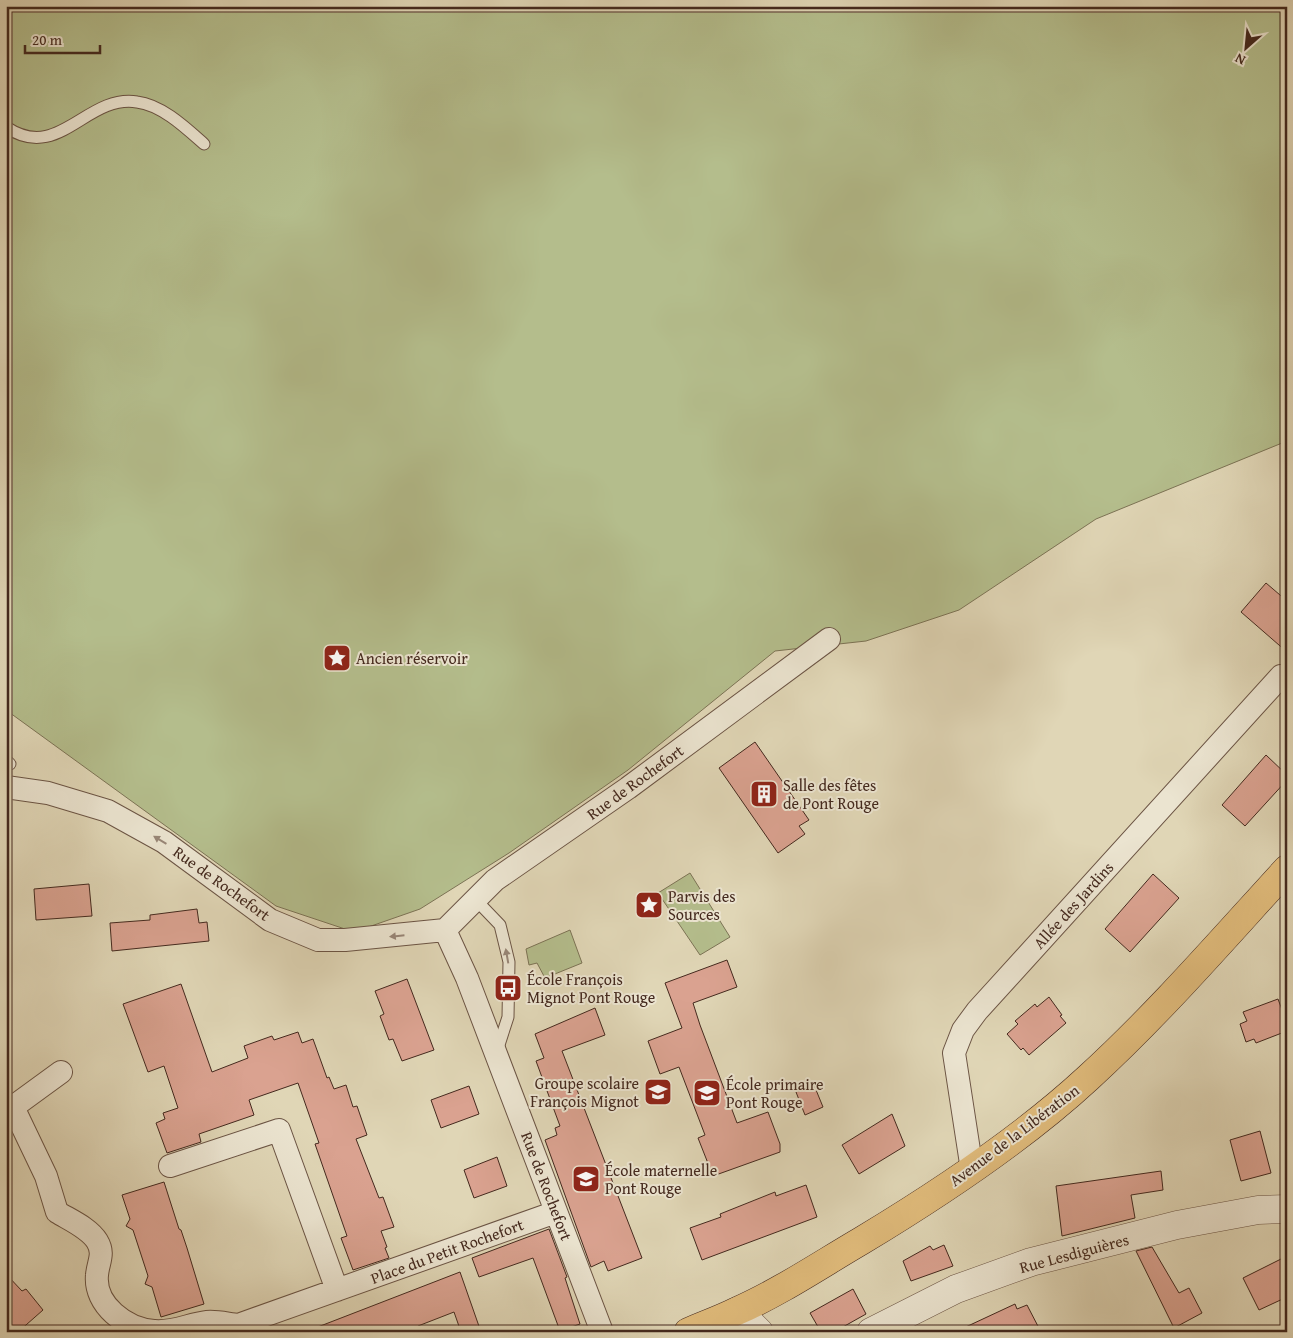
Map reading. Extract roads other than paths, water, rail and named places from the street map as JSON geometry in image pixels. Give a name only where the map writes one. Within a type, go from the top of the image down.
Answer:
[{"type":"main road","name":"Avenue de la Libération","points":[[688,1332],[738,1311],[818,1266],[898,1218],[972,1170],[1088,1078],[1179,987],[1287,869]]},
{"type":"street","name":"Rue de Rochefort","points":[[6,787],[48,793],[108,811],[164,842],[270,920],[318,940],[344,940],[445,930],[495,880],[628,788],[829,639]]},
{"type":"street","name":"Allée des Jardins","points":[[972,1170],[954,1053],[963,1030],[977,1011],[1281,676]]},
{"type":"street","name":"Rue de Rochefort","points":[[445,930],[467,978],[602,1332]]},
{"type":"street","name":"Place du Petit Rochefort","points":[[62,1072],[13,1107],[46,1176],[57,1212],[87,1231],[97,1240],[102,1252],[97,1274],[98,1290],[104,1303],[118,1316],[132,1325],[153,1332],[172,1331],[207,1322],[238,1325],[556,1212]]},
{"type":"street","points":[[170,1166],[279,1130],[337,1290]]},
{"type":"street","name":"Rue Lesdiguières","points":[[871,1332],[956,1290],[1031,1262],[1177,1225],[1258,1210],[1287,1209]]},
{"type":"street","points":[[738,1311],[759,1332]]},
{"type":"lane","points":[[6,127],[16,134],[33,139],[40,138],[53,135],[99,109],[120,102],[137,102],[179,121],[204,144]]},
{"type":"lane","points":[[476,900],[500,925],[509,962],[508,1017],[496,1055]]},
{"type":"place","name":"Ancien réservoir","points":[[337,658]]},
{"type":"place","name":"Salle des fêtes de Pont Rouge","points":[[764,794]]},
{"type":"place","name":"Parvis des Sources","points":[[649,905]]},
{"type":"place","name":"École François Mignot Pont Rouge","points":[[508,988]]},
{"type":"place","name":"Groupe scolaire François Mignot","points":[[658,1092]]},
{"type":"place","name":"École primaire Pont Rouge","points":[[707,1093]]},
{"type":"place","name":"École maternelle Pont Rouge","points":[[586,1179]]}]
